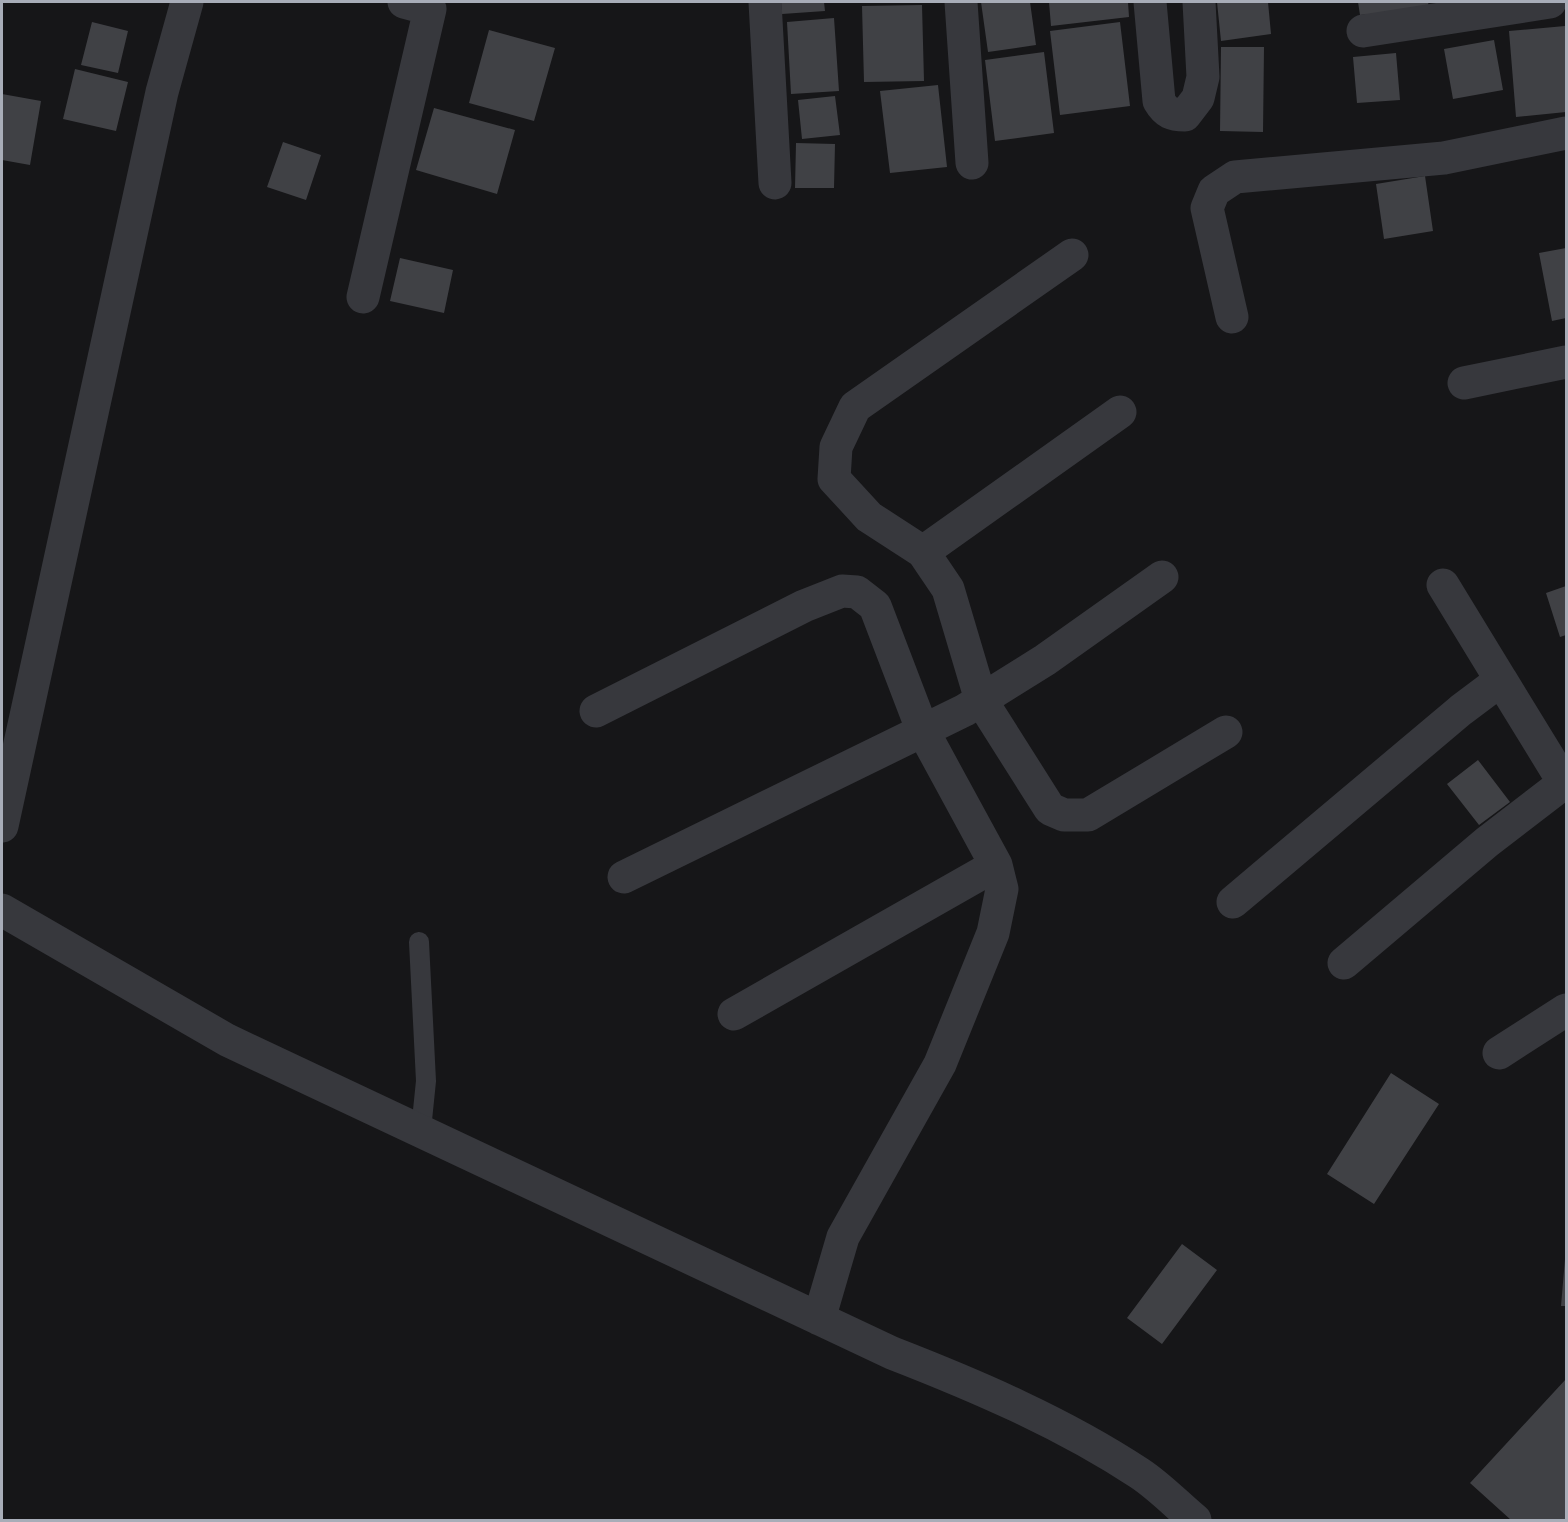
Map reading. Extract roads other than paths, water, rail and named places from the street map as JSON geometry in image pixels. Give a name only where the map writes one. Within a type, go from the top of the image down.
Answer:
[{"type":"street","points":[[2,826],[162,92],[187,2]]},
{"type":"street","points":[[765,2],[776,183]]},
{"type":"street","points":[[961,2],[972,163]]},
{"type":"street","points":[[1150,2],[1159,101],[1164,110],[1172,115],[1185,115],[1198,98],[1203,77],[1199,2]]},
{"type":"street","points":[[1363,31],[1550,2]]},
{"type":"street","points":[[363,297],[422,4]]},
{"type":"street","points":[[1232,317],[1208,207],[1214,191],[1235,177],[1444,158],[1566,134]]},
{"type":"street","points":[[819,1319],[843,1237],[940,1064],[993,933],[1002,889],[954,714],[948,589],[923,552],[869,517],[834,480],[836,447],[855,407],[1072,255]]},
{"type":"street","points":[[1464,383],[1566,362]]},
{"type":"street","points":[[923,552],[1120,412]]},
{"type":"street","points":[[624,877],[954,714],[1045,660],[1162,577]]},
{"type":"street","points":[[1344,963],[1487,842],[1565,784],[1443,585]]},
{"type":"street","points":[[596,711],[804,606],[842,591],[857,592],[875,606],[954,714],[1050,809],[1064,815],[1088,815],[1226,732]]},
{"type":"street","points":[[1233,902],[1461,710],[1501,680]]},
{"type":"street","points":[[734,1014],[996,865]]},
{"type":"street","points":[[2,910],[227,1040],[892,1353],[942,1372],[1057,1425],[1141,1474],[1195,1521]]},
{"type":"street","points":[[1499,1053],[1566,1010]]},
{"type":"lane","points":[[419,942],[426,1081],[421,1130]]}]
